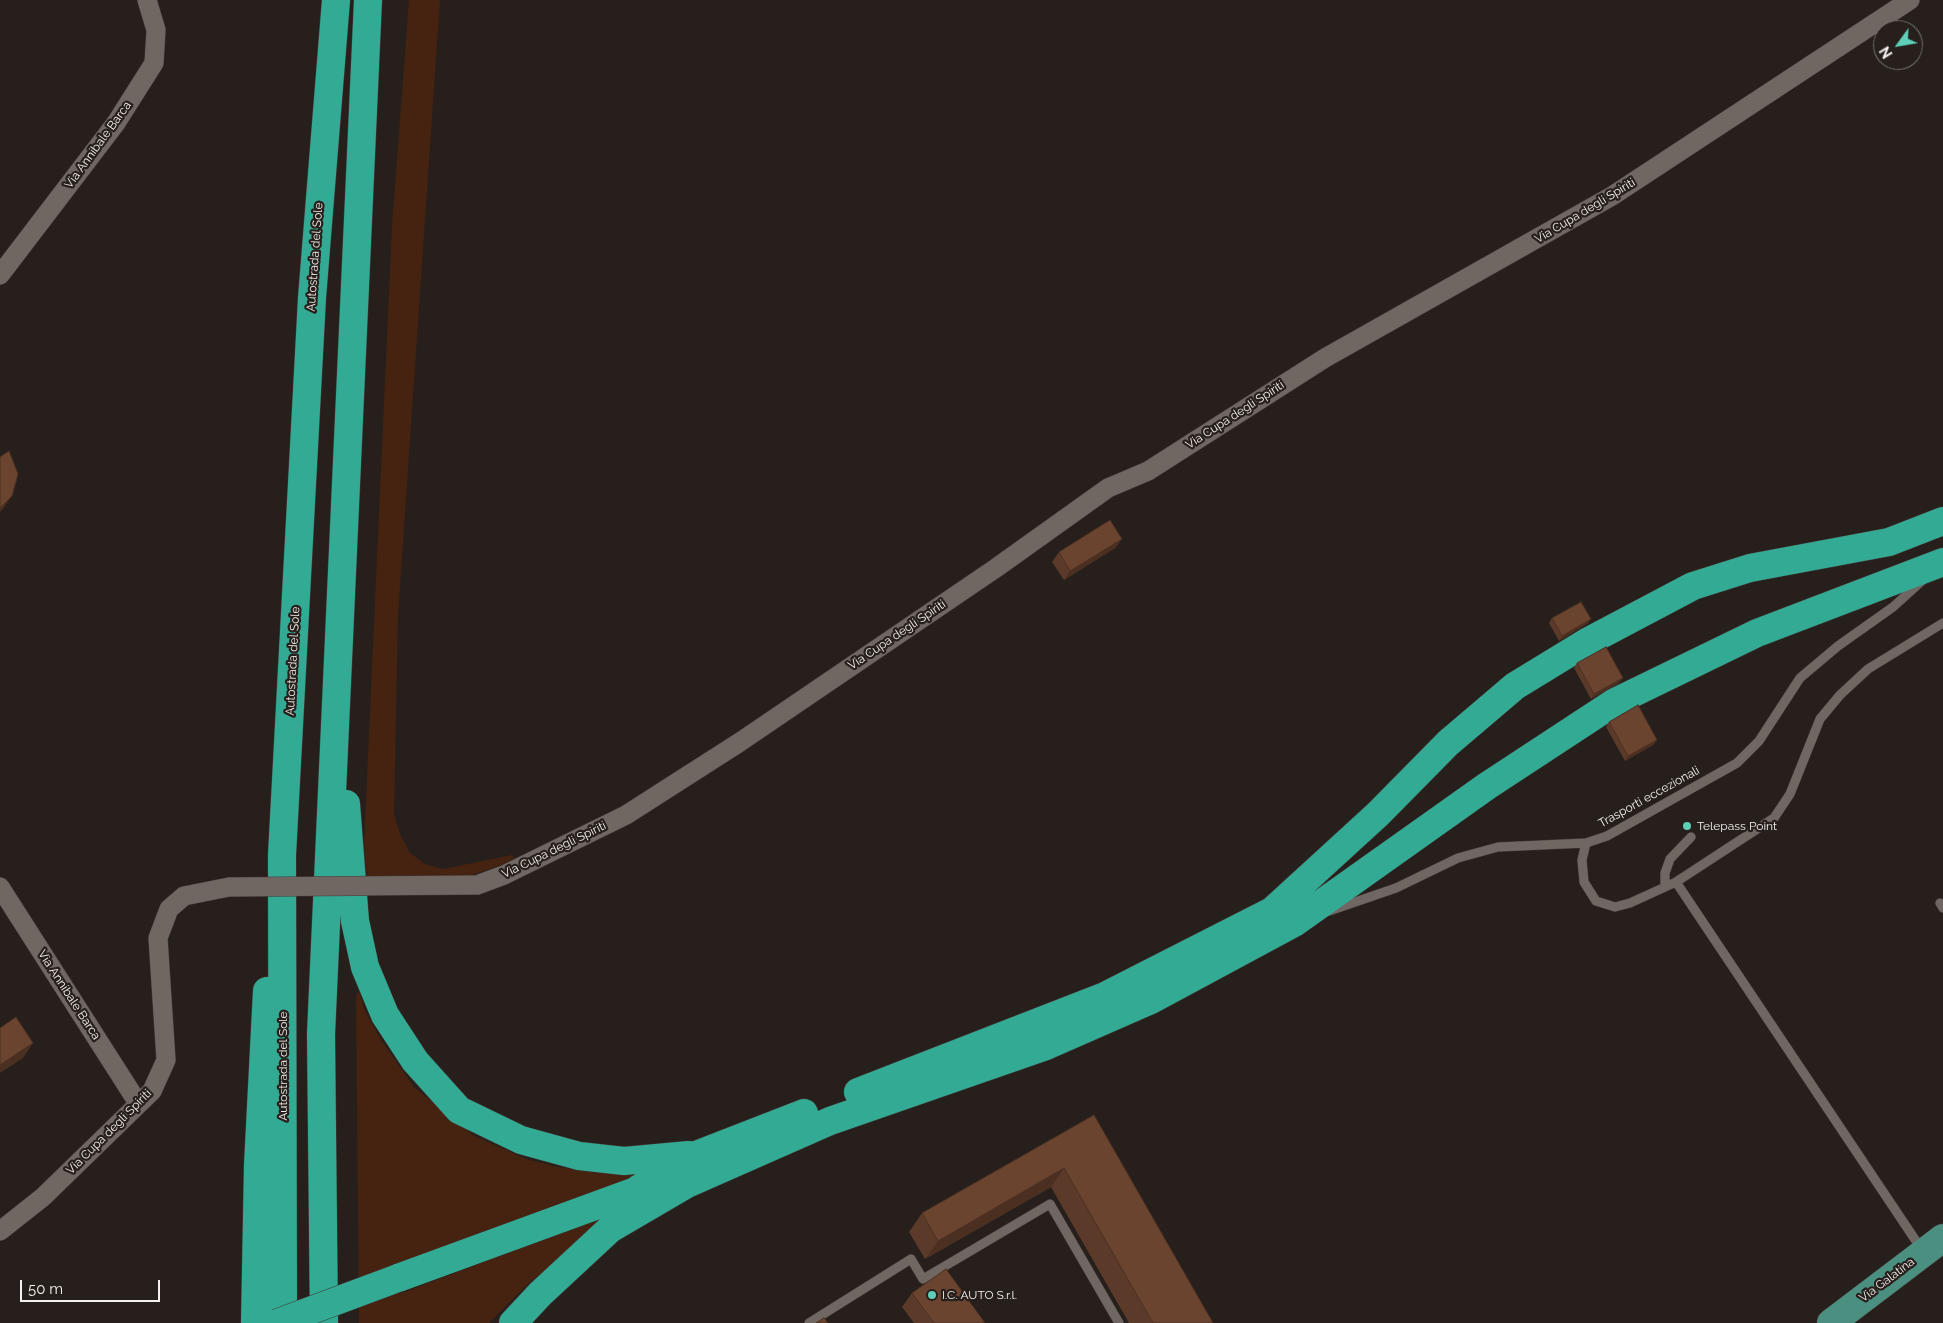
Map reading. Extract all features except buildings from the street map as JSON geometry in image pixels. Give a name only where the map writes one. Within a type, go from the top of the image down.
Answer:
[{"type":"highway","name":"Autostrada del Sole","points":[[284,1323],[282,855],[312,298],[336,0]]},
{"type":"highway","points":[[324,1323],[321,1034],[368,0]]},
{"type":"highway","points":[[638,1189],[696,1155],[1106,996],[1272,911],[1378,814],[1448,743],[1515,686],[1587,642],[1693,586],[1750,568],[1889,542],[1943,521]]},
{"type":"highway","points":[[513,1323],[540,1294],[610,1229],[687,1184],[830,1121],[1046,1046],[1151,1000],[1294,923],[1487,786],[1615,702],[1757,633],[1943,562]]},
{"type":"highway","points":[[337,679],[355,921],[366,967],[385,1015],[415,1061],[459,1110],[521,1140],[579,1156],[624,1161],[696,1155]]},
{"type":"highway","points":[[255,1323],[264,1016],[282,855]]},
{"type":"highway","points":[[277,1323],[638,1189],[765,1149]]},
{"type":"main road","name":"Via Galatina","points":[[1831,1323],[1933,1245]]},
{"type":"street","name":"Via Annibale Barca","points":[[0,276],[116,123],[154,63],[156,30],[147,0]]},
{"type":"street","name":"Via Cupa degli Spiriti","points":[[0,1231],[44,1197],[152,1091],[166,1060],[158,938],[169,909],[184,896],[229,887],[477,885],[504,875],[626,815],[748,736],[996,568],[1108,488],[1148,471],[1325,358],[1612,196],[1910,0]]},
{"type":"street","name":"Via Annibale Barca","points":[[0,887],[138,1103]]},
{"type":"lane","name":"Trasporti eccezionali","points":[[1294,923],[1396,888],[1458,858],[1498,847],[1586,842],[1607,836],[1737,763],[1759,741],[1800,678],[1838,646],[1893,607],[1943,562]]},
{"type":"lane","points":[[1586,842],[1582,860],[1584,882],[1596,901],[1615,907],[1630,903],[1676,882],[1774,818],[1790,794],[1820,719],[1840,695],[1868,669],[1943,623]]},
{"type":"lane","points":[[1665,887],[1665,872],[1670,858],[1691,837]]},
{"type":"lane","points":[[1676,882],[1933,1245]]},
{"type":"lane","points":[[809,1323],[911,1259],[924,1279],[1050,1204],[1119,1323]]},
{"type":"shaded area","points":[[409,0],[440,0],[398,616],[394,815],[400,834],[410,853],[425,864],[443,869],[512,855],[514,858],[506,863],[458,880],[367,879],[364,844],[392,226]]},
{"type":"shaded area","points":[[359,991],[365,1011],[381,1040],[414,1087],[473,1135],[526,1159],[558,1167],[597,1173],[629,1172],[633,1175],[632,1180],[398,1264],[399,1294],[606,1216],[592,1234],[530,1282],[489,1323],[359,1323],[356,995]]},
{"type":"place","name":"Telepass Point","points":[[1687,826]]},
{"type":"place","name":"I.C. AUTO S.r.l.","points":[[932,1295]]}]
